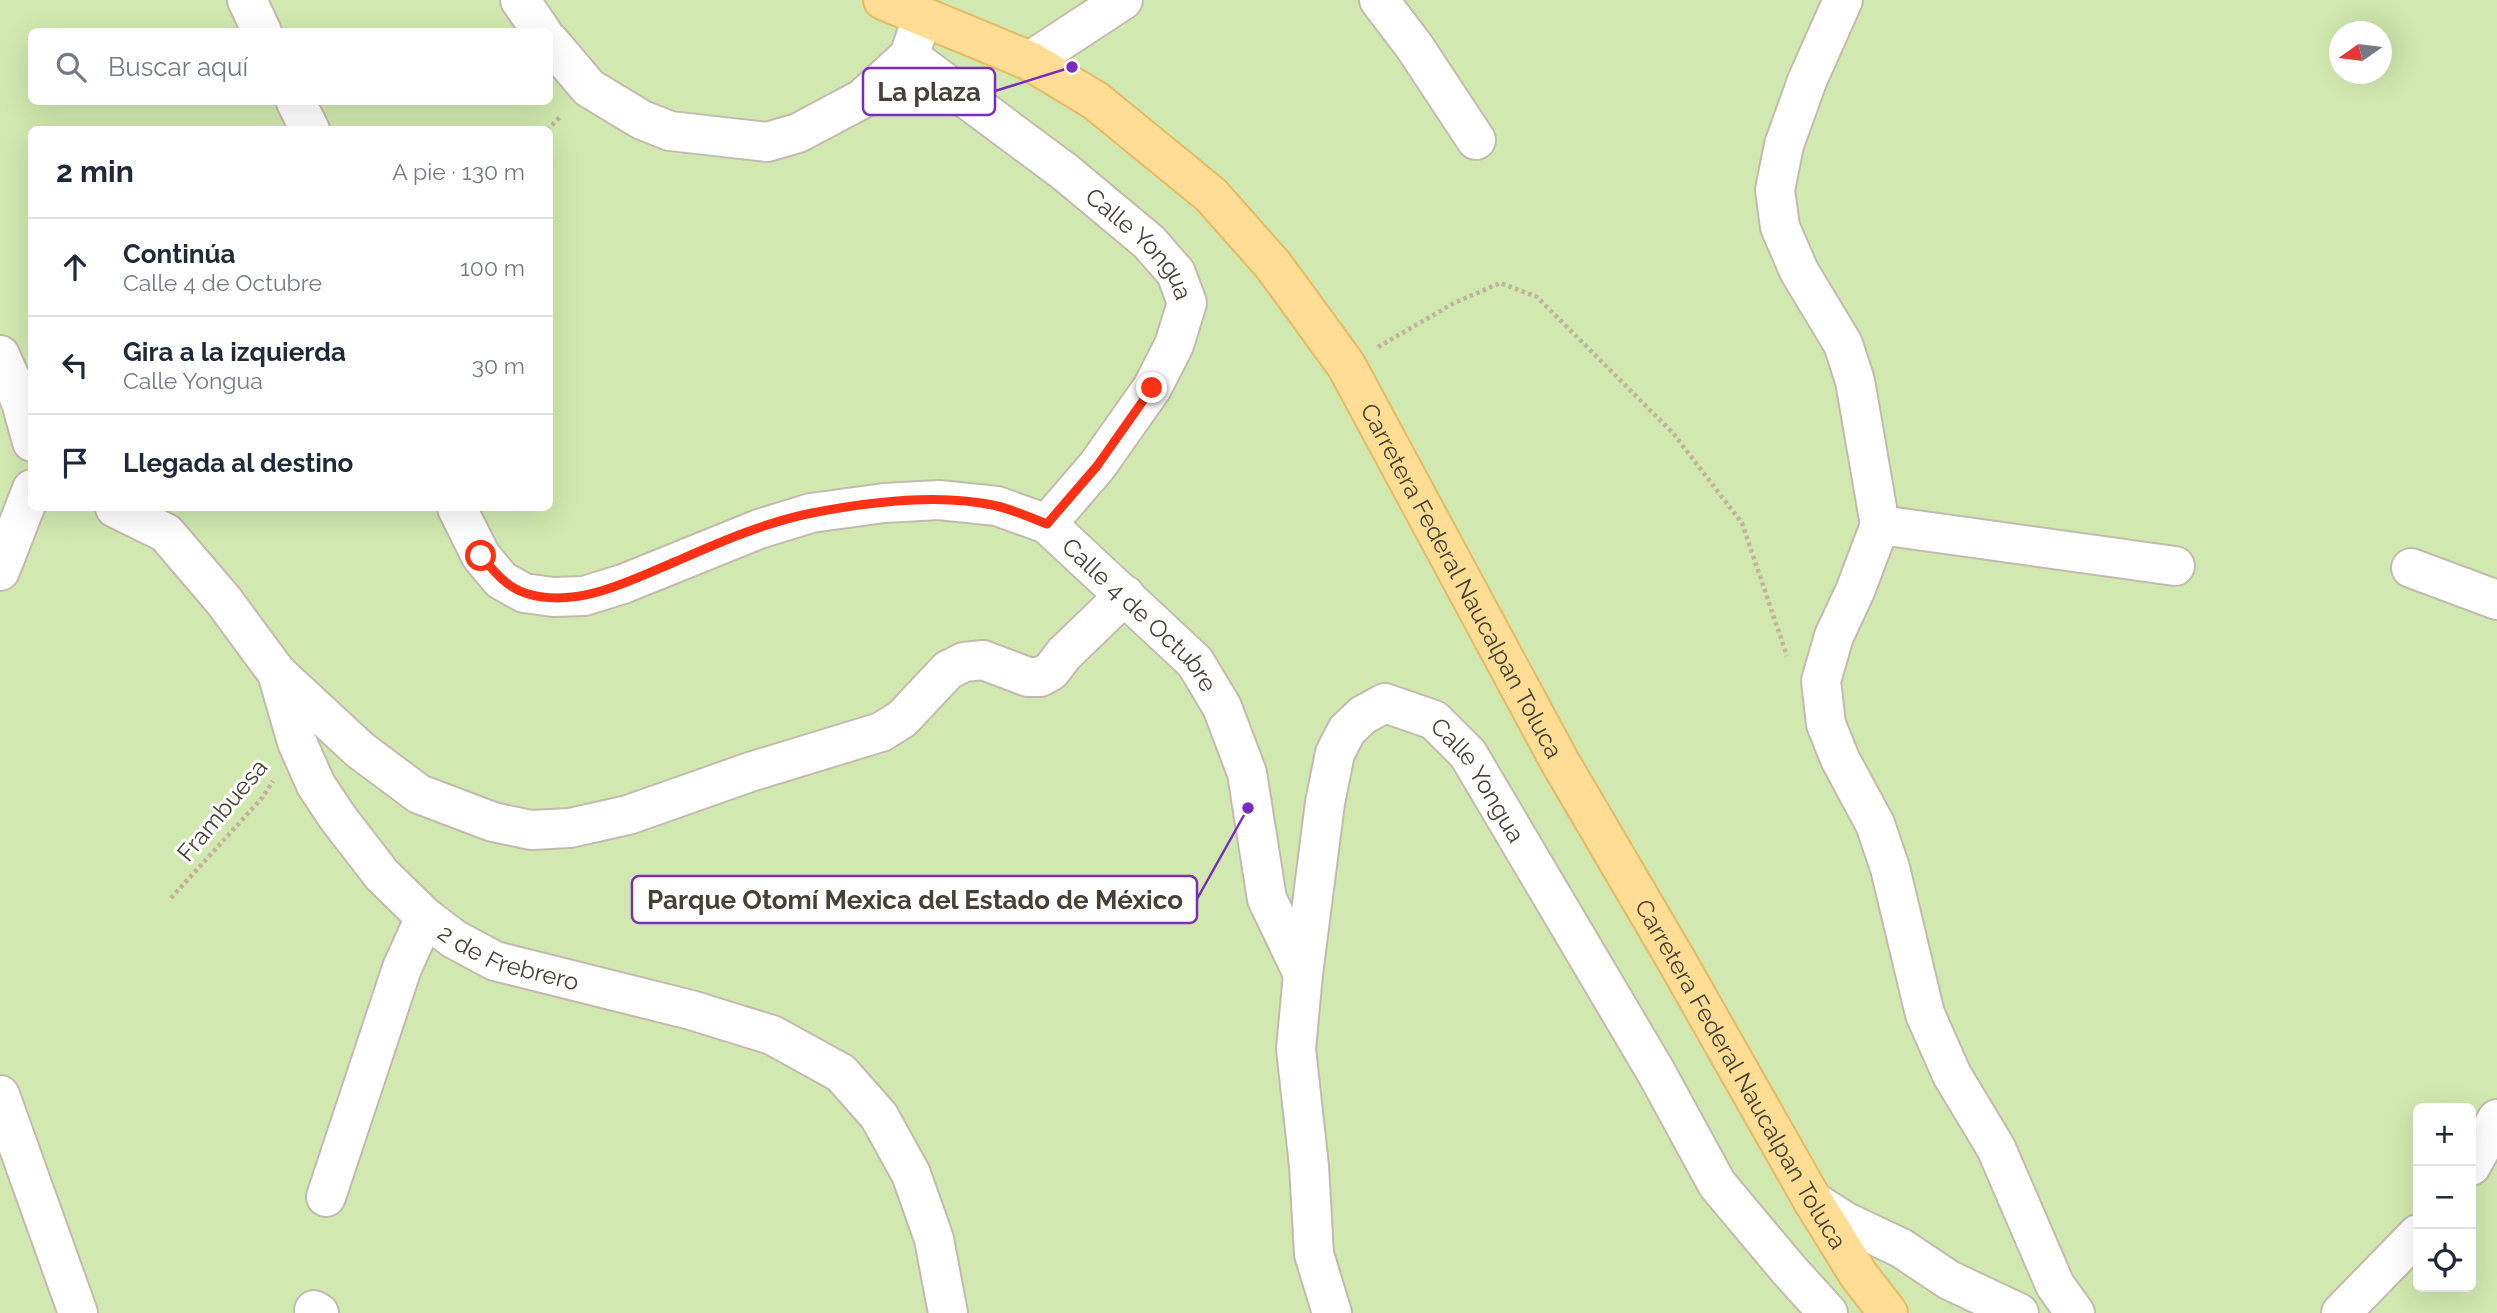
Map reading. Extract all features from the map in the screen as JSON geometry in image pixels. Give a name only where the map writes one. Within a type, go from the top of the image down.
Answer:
[{"type":"main road","name":"Carretera Federal Naucalpan Toluca","points":[[883,0],[1030,61],[1096,101],[1211,195],[1273,265],[1346,365],[1560,762],[1813,1201],[1858,1274],[1888,1313]]},
{"type":"street","points":[[247,0],[260,28]]},
{"type":"street","points":[[520,0],[539,28]]},
{"type":"street","points":[[1030,61],[1123,0]]},
{"type":"street","points":[[1379,0],[1415,46],[1476,140]]},
{"type":"street","points":[[1843,0],[1807,81],[1784,145],[1775,190],[1780,227],[1799,271],[1843,344],[1856,381],[1880,525],[1855,591],[1834,636],[1821,681],[1826,724],[1840,760],[1875,824],[1890,868],[1924,1014],[1952,1075],[1996,1148],[2055,1285],[2075,1313]]},
{"type":"street","points":[[553,46],[589,88],[642,120],[670,131],[767,142],[798,133],[862,99],[909,56],[923,17]]},
{"type":"street","name":"Calle Yongua","points":[[909,56],[1065,172],[1149,242],[1176,272],[1187,303],[1174,345],[1152,388],[1097,466],[1047,524]]},
{"type":"street","points":[[298,105],[308,126]]},
{"type":"street","points":[[0,355],[21,402],[28,427]]},
{"type":"street","points":[[0,570],[28,499]]},
{"type":"street","name":"Calle 4 de Octubre","points":[[458,511],[481,556],[502,580],[524,593],[553,597],[584,596],[623,584],[759,528],[811,513],[884,503],[939,500],[997,506],[1047,524],[1195,662],[1222,707],[1247,774],[1267,898],[1303,974]]},
{"type":"street","name":"2 de Frebrero","points":[[121,511],[166,533],[224,601],[277,673],[297,741],[316,785],[382,875],[425,917],[454,939],[495,961],[691,1010],[772,1035],[841,1073],[879,1115],[911,1174],[934,1240],[948,1313]]},
{"type":"street","points":[[1880,525],[2175,566]]},
{"type":"street","points":[[2411,568],[2497,600]]},
{"type":"street","points":[[277,673],[360,750],[419,794],[493,822],[531,830],[570,828],[628,815],[750,772],[881,733],[902,719],[948,670],[964,662],[983,660],[1028,677],[1040,677],[1051,671],[1064,654],[1125,595]]},
{"type":"street","name":"Calle Yongua","points":[[1332,1313],[1314,1254],[1309,1166],[1296,1049],[1325,803],[1335,752],[1348,730],[1363,715],[1385,704],[1402,707],[1434,720],[1468,754],[1656,1072],[1717,1184],[1828,1313]]},
{"type":"street","points":[[326,1197],[402,968],[425,917]]},
{"type":"street","points":[[0,1095],[78,1313]]},
{"type":"street","points":[[2476,1157],[2497,1119]]},
{"type":"street","points":[[1813,1201],[1846,1222],[1901,1248],[1949,1280],[2020,1313]]},
{"type":"street","points":[[2341,1313],[2413,1239]]},
{"type":"path","points":[[1346,365],[1454,303],[1500,283],[1537,297],[1673,433],[1742,523],[1790,664],[1821,681]]},
{"type":"path","name":"Frambuesa","points":[[171,898],[262,798],[297,741]]},
{"type":"green space","points":[[0,0],[2497,0],[2497,1313],[0,1313]]},
{"type":"place","name":"La plaza","points":[[1072,67]]},
{"type":"place","name":"Parque Otomí Mexica del Estado de México","points":[[1248,808]]},
{"type":"route","points":[[481,556],[502,580],[524,593],[553,597],[584,596],[623,584],[759,528],[811,513],[884,503],[939,500],[997,506],[1047,524],[1097,466],[1152,388]]}]
